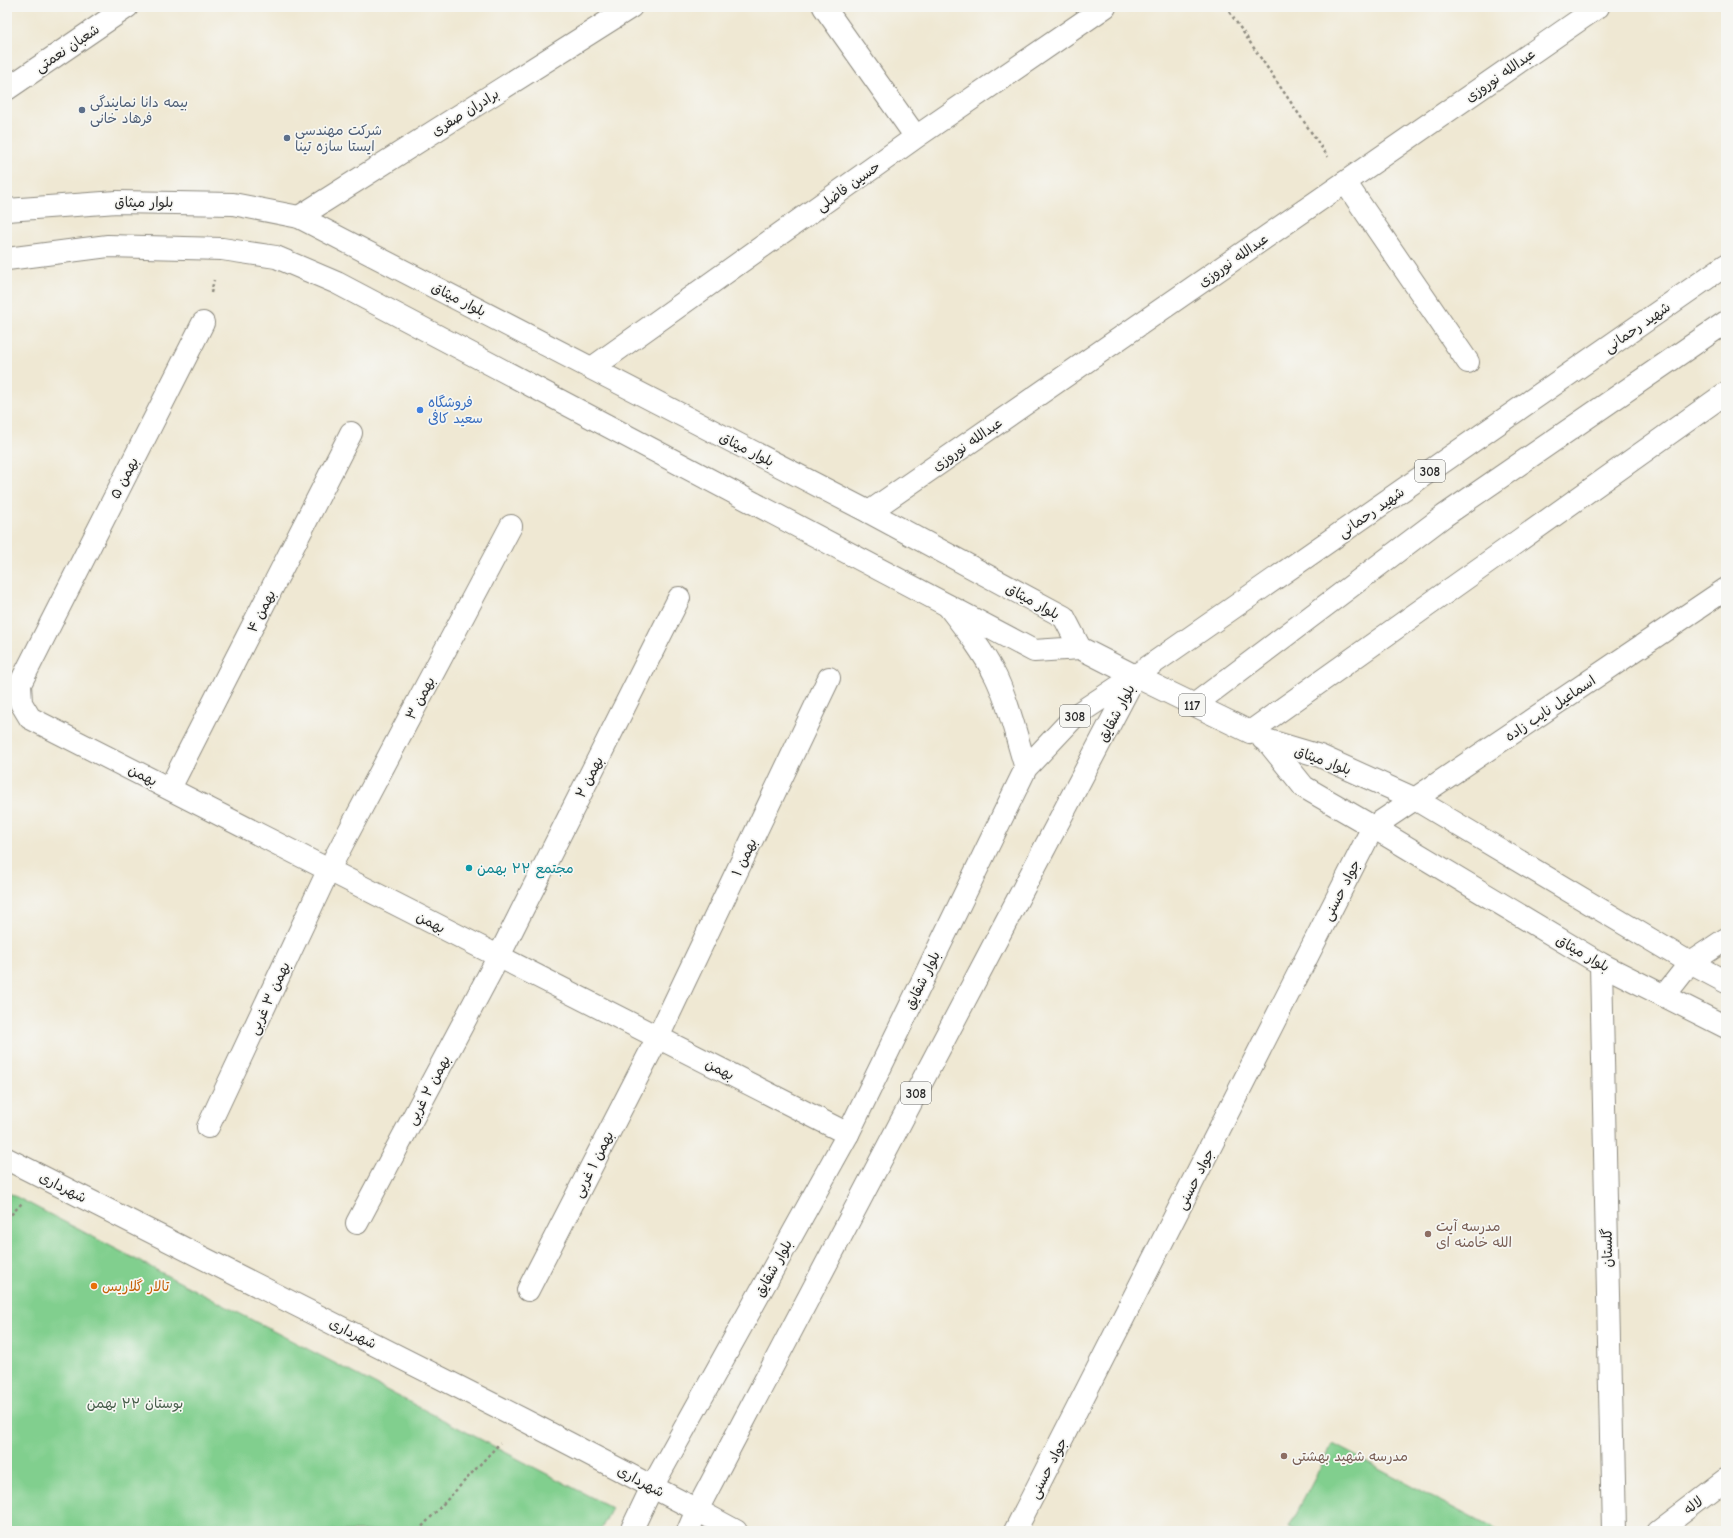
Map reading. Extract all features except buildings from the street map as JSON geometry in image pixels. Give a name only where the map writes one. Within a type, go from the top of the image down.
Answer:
[{"type":"main road","name":"شعبان نعمتی","points":[[7,89],[127,7]]},
{"type":"main road","name":"برادران صفری","points":[[299,217],[631,7]]},
{"type":"main road","points":[[824,7],[916,137]]},
{"type":"main road","name":"حسین فاضلی","points":[[592,368],[916,137],[1105,7]]},
{"type":"main road","name":"عبدالله نوروزی","points":[[869,512],[1598,7]]},
{"type":"main road","points":[[1345,182],[1468,362]]},
{"type":"main road","name":"بلوار میثاق","points":[[7,210],[117,202],[233,204],[299,217],[869,512],[1064,617],[1080,648]]},
{"type":"main road","points":[[7,259],[108,246],[222,249],[276,257],[338,283],[1034,651],[1080,648]]},
{"type":"main road","name":"شهید رحمانی","points":[[1134,676],[1726,265]]},
{"type":"main road","points":[[1194,705],[1444,516],[1726,322]]},
{"type":"main road","name":"بهمن ۵","points":[[21,703],[20,684],[203,323]]},
{"type":"main road","points":[[1259,737],[1726,393]]},
{"type":"main road","name":"بهمن ۴","points":[[170,788],[351,433]]},
{"type":"main road","name":"بهمن ۳","points":[[329,869],[512,526]]},
{"type":"main road","name":"اسماعیل نایب زاده","points":[[1373,827],[1726,589]]},
{"type":"main road","name":"بهمن ۲","points":[[499,956],[679,598]]},
{"type":"main road","points":[[948,606],[976,643],[996,677],[1009,709],[1026,768]]},
{"type":"main road","name":"117","points":[[1080,648],[1259,737]]},
{"type":"main road","name":"بلوار شقایق","points":[[630,1531],[652,1487],[848,1134],[1026,768],[1076,715],[1134,676]]},
{"type":"main road","name":"بلوار شقایق","points":[[688,1531],[697,1510],[1134,676]]},
{"type":"main road","name":"بهمن ۱","points":[[658,1037],[829,678]]},
{"type":"main road","name":"بهمن","points":[[21,703],[30,718],[848,1134]]},
{"type":"main road","name":"بلوار میثاق","points":[[1259,737],[1320,756],[1415,799],[1690,963],[1726,982]]},
{"type":"main road","name":"بلوار میثاق","points":[[1259,737],[1304,787],[1601,964],[1726,1027]]},
{"type":"main road","name":"جواد حسنی","points":[[1015,1531],[1373,827]]},
{"type":"main road","name":"بهمن ۳ غربی","points":[[208,1126],[329,869]]},
{"type":"main road","points":[[1664,996],[1690,963],[1726,938]]},
{"type":"main road","name":"بهمن ۲ غربی","points":[[357,1223],[499,956]]},
{"type":"main road","name":"گلستان","points":[[1601,964],[1613,1531]]},
{"type":"main road","name":"بهمن ۱ غربی","points":[[528,1290],[658,1037]]},
{"type":"main road","name":"شهرداری","points":[[7,1158],[522,1419],[736,1531]]},
{"type":"main road","name":"لاله","points":[[1659,1531],[1726,1480]]},
{"type":"path","points":[[1226,7],[1345,182]]},
{"type":"path","points":[[203,323],[222,249]]},
{"type":"path","points":[[418,1531],[522,1419]]},
{"type":"green space","name":"بوستان ۲۲ بهمن","points":[[7,1192],[612,1508],[600,1531],[7,1531]]},
{"type":"green space","points":[[1333,1444],[1498,1531],[1297,1531],[1289,1527]]},
{"type":"place","name":"بیمه دانا نمایندگی فرهاد خانی","points":[[82,110]]},
{"type":"place","name":"شرکت مهندسی ایستا سازه تینا","points":[[287,138]]},
{"type":"place","name":"فروشگاه سعید کافی","points":[[420,410]]},
{"type":"place","name":"مجتمع ۲۲ بهمن","points":[[469,868]]},
{"type":"place","name":"مدرسه آیت الله خامنه ای","points":[[1428,1234]]},
{"type":"place","name":"تالار گلاریس","points":[[94,1286]]},
{"type":"place","name":"مدرسه شهید بهشتی","points":[[1284,1456]]}]
